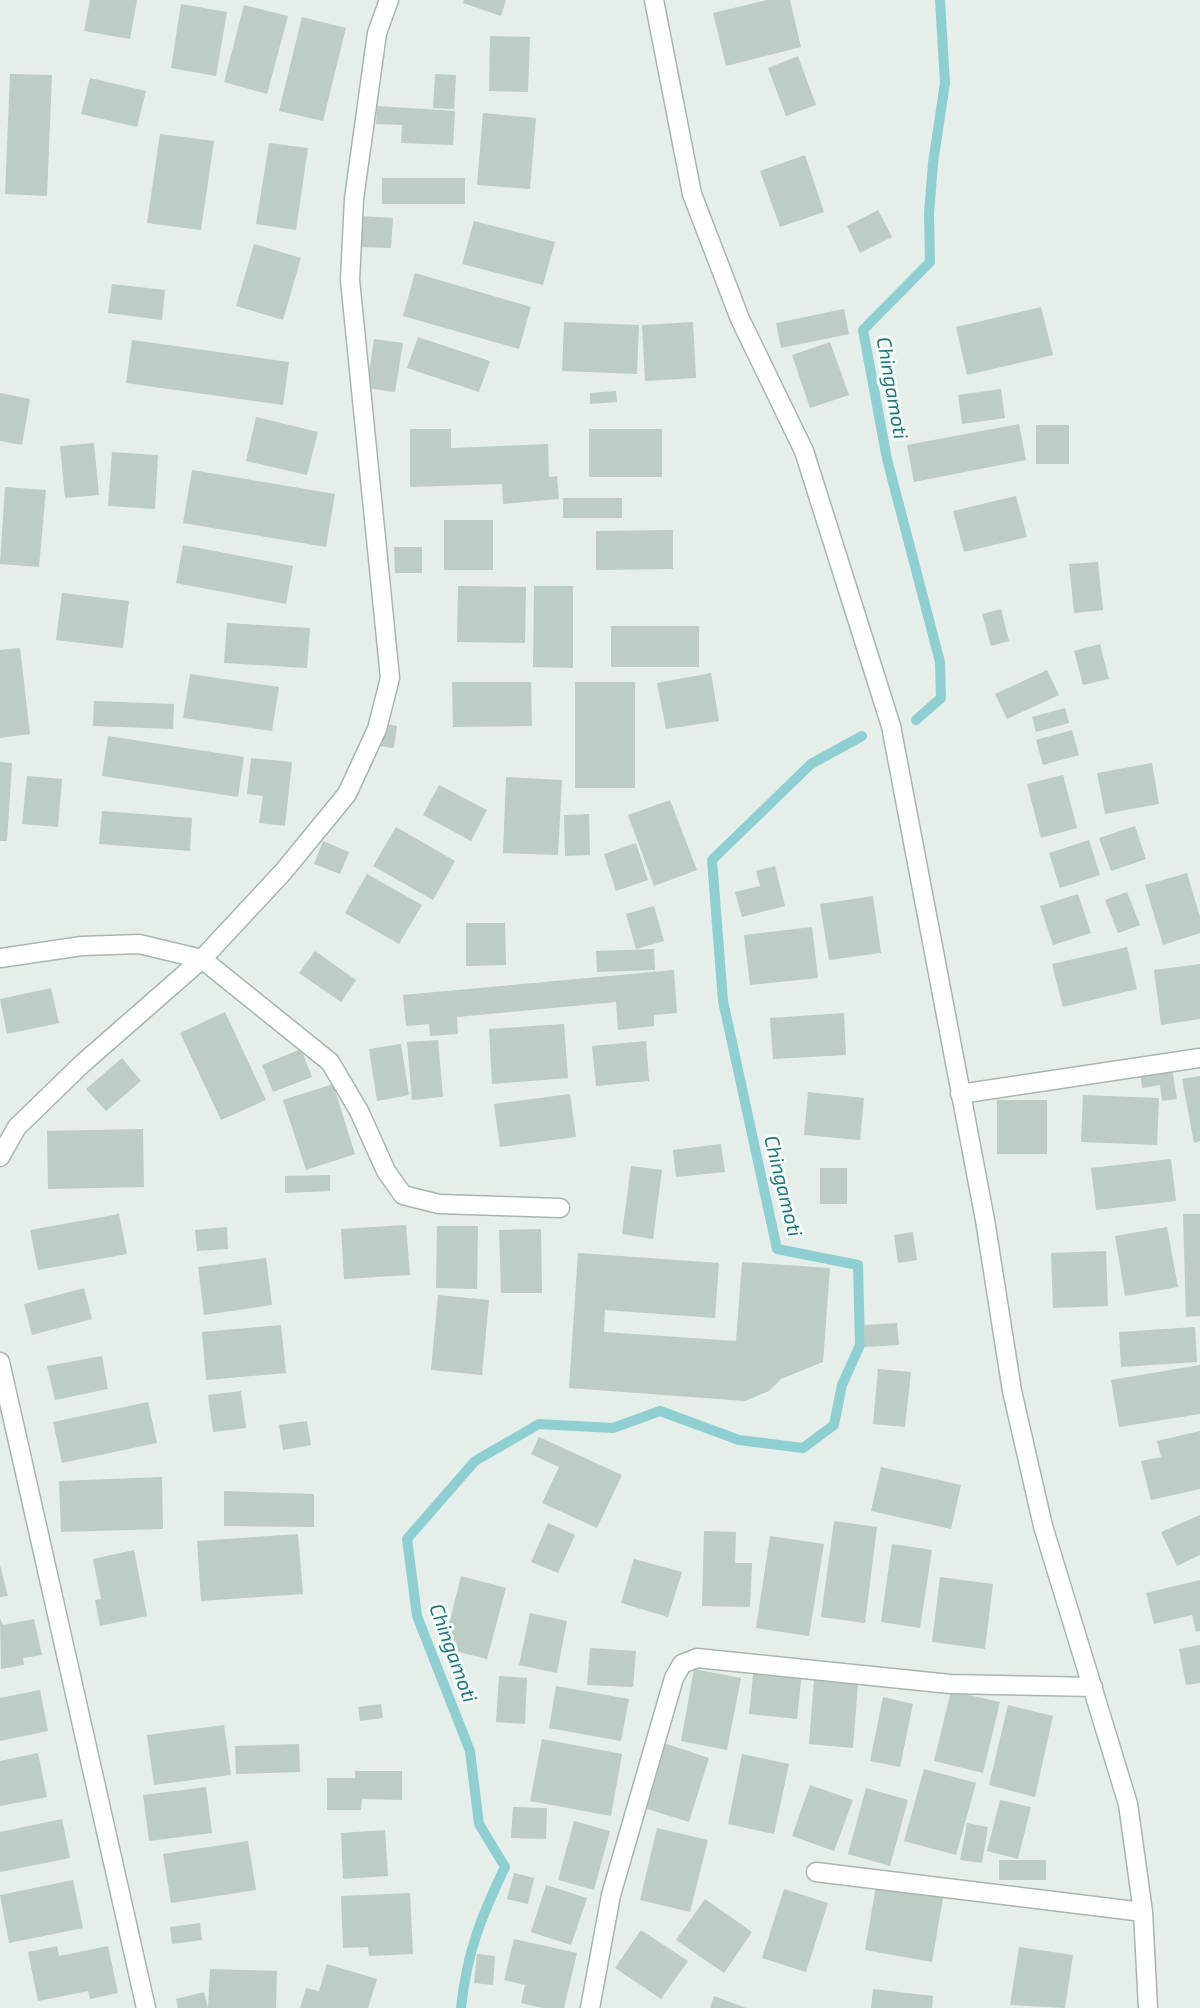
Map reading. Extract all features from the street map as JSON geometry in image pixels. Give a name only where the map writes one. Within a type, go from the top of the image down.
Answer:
[{"type":"street","points":[[0,1157],[17,1127],[82,1064],[202,959],[283,872],[347,794],[377,729],[390,678],[350,280],[354,199],[376,33],[389,0]]},
{"type":"street","points":[[654,0],[692,194],[740,319],[804,451],[891,726],[985,1220],[1012,1391],[1043,1526],[1128,1804],[1143,1912],[1148,2008]]},
{"type":"street","points":[[0,958],[82,946],[139,944],[202,959],[330,1062],[359,1111],[386,1171],[403,1195],[440,1204],[560,1208]]},
{"type":"street","points":[[960,1094],[1200,1058]]},
{"type":"street","points":[[0,1362],[146,2008]]},
{"type":"street","points":[[590,2008],[611,1895],[674,1678],[682,1664],[697,1658],[950,1684],[1094,1687]]},
{"type":"street","points":[[816,1872],[1143,1912]]},
{"type":"building","points":[[90,0],[137,0],[130,39],[84,31]]},
{"type":"building","points":[[464,0],[506,0],[501,16],[463,3]]},
{"type":"building","points":[[767,0],[790,0],[801,47],[726,66],[713,13]]},
{"type":"building","points":[[181,4],[227,12],[216,76],[171,68]]},
{"type":"building","points":[[244,5],[288,16],[267,94],[224,82]]},
{"type":"building","points":[[302,17],[346,28],[323,121],[279,111]]},
{"type":"building","points":[[490,36],[530,37],[528,92],[489,91]]},
{"type":"building","points":[[798,56],[816,105],[786,116],[768,68]]},
{"type":"building","points":[[10,74],[52,75],[47,196],[5,194]]},
{"type":"building","points":[[435,74],[456,75],[454,109],[433,108]]},
{"type":"building","points":[[90,78],[146,91],[137,127],[81,114]]},
{"type":"building","points":[[377,106],[455,111],[453,145],[401,143],[402,125],[376,124]]},
{"type":"building","points":[[483,113],[536,118],[530,189],[477,185]]},
{"type":"building","points":[[160,134],[214,141],[201,230],[147,223]]},
{"type":"building","points":[[269,143],[308,148],[296,230],[256,224]]},
{"type":"building","points":[[805,155],[824,212],[780,227],[760,171]]},
{"type":"building","points":[[382,178],[465,178],[465,204],[382,204]]},
{"type":"building","points":[[878,210],[892,237],[860,253],[847,226]]},
{"type":"building","points":[[359,216],[393,218],[391,248],[357,247]]},
{"type":"building","points":[[474,221],[555,242],[543,285],[462,264]]},
{"type":"building","points":[[254,244],[301,258],[283,320],[236,306]]},
{"type":"building","points":[[415,273],[531,307],[519,349],[403,316]]},
{"type":"building","points":[[112,284],[165,290],[162,320],[108,313]]},
{"type":"building","points":[[1041,307],[1053,355],[967,375],[956,327]]},
{"type":"building","points":[[844,309],[849,334],[781,348],[776,323]]},
{"type":"building","points":[[564,322],[639,325],[637,374],[562,371]]},
{"type":"building","points":[[693,322],[696,378],[645,381],[642,325]]},
{"type":"building","points":[[418,337],[490,361],[479,392],[407,368]]},
{"type":"building","points":[[374,339],[403,343],[395,392],[367,388]]},
{"type":"building","points":[[132,340],[289,362],[283,405],[126,383]]},
{"type":"building","points":[[830,342],[849,395],[810,408],[792,355]]},
{"type":"building","points":[[1001,389],[1005,418],[962,424],[958,395]]},
{"type":"building","points":[[616,391],[617,402],[590,404],[590,393]]},
{"type":"building","points":[[0,393],[30,399],[22,445],[0,441]]},
{"type":"building","points":[[256,417],[318,432],[307,475],[246,461]]},
{"type":"building","points":[[1019,424],[1026,460],[914,482],[907,445]]},
{"type":"building","points":[[1036,425],[1069,425],[1069,464],[1036,464]]},
{"type":"building","points":[[410,429],[451,429],[451,448],[548,444],[549,477],[557,476],[559,499],[503,504],[502,484],[410,487]]},
{"type":"building","points":[[589,429],[662,429],[662,477],[589,477]]},
{"type":"building","points":[[94,443],[99,495],[65,498],[60,446]]},
{"type":"building","points":[[112,452],[158,455],[155,509],[108,506]]},
{"type":"building","points":[[192,470],[335,494],[326,547],[183,523]]},
{"type":"building","points":[[5,487],[46,490],[39,567],[0,564]]},
{"type":"building","points":[[1016,496],[1027,537],[964,552],[953,511]]},
{"type":"building","points":[[563,498],[622,498],[622,518],[563,518]]},
{"type":"building","points":[[444,520],[493,520],[493,570],[444,570]]},
{"type":"building","points":[[673,530],[673,569],[596,570],[596,531]]},
{"type":"building","points":[[183,545],[293,566],[286,604],[176,583]]},
{"type":"building","points":[[394,547],[422,547],[422,573],[395,573]]},
{"type":"building","points":[[1098,562],[1103,610],[1074,613],[1069,564]]},
{"type":"building","points":[[458,586],[526,587],[525,643],[457,642]]},
{"type":"building","points":[[534,586],[573,586],[573,668],[533,667]]},
{"type":"building","points":[[62,593],[129,601],[123,648],[56,640]]},
{"type":"building","points":[[1001,609],[1009,641],[991,646],[982,614]]},
{"type":"building","points":[[227,623],[310,628],[307,668],[224,663]]},
{"type":"building","points":[[611,626],[699,626],[699,667],[611,667]]},
{"type":"building","points":[[1100,644],[1109,679],[1083,685],[1074,651]]},
{"type":"building","points":[[20,648],[30,734],[0,738],[0,650]]},
{"type":"building","points":[[1047,670],[1059,695],[1007,719],[995,694]]},
{"type":"building","points":[[711,673],[719,721],[666,729],[657,683]]},
{"type":"building","points":[[190,674],[279,687],[272,731],[183,718]]},
{"type":"building","points":[[452,682],[531,682],[532,726],[453,727]]},
{"type":"building","points":[[575,682],[635,682],[635,788],[575,788]]},
{"type":"building","points":[[94,701],[174,704],[173,729],[93,726]]},
{"type":"building","points":[[1065,708],[1069,723],[1036,732],[1032,717]]},
{"type":"building","points":[[375,722],[397,726],[394,748],[371,745]]},
{"type":"building","points":[[1072,730],[1079,755],[1043,765],[1036,740]]},
{"type":"building","points":[[108,736],[244,757],[238,797],[102,776]]},
{"type":"building","points":[[251,758],[292,762],[285,826],[259,823],[263,796],[247,794]]},
{"type":"building","points":[[0,762],[12,763],[7,841],[0,841]]},
{"type":"building","points":[[1152,763],[1159,804],[1105,814],[1097,773]]},
{"type":"building","points":[[1063,775],[1077,828],[1041,838],[1027,784]]},
{"type":"building","points":[[27,776],[62,779],[58,827],[22,824]]},
{"type":"building","points":[[506,777],[562,780],[558,855],[503,853]]},
{"type":"building","points":[[439,785],[487,810],[471,841],[423,815]]},
{"type":"building","points":[[670,800],[697,870],[654,886],[628,815]]},
{"type":"building","points":[[102,811],[192,818],[190,851],[99,844]]},
{"type":"building","points":[[589,814],[590,855],[565,856],[564,815]]},
{"type":"building","points":[[1135,826],[1146,859],[1111,871],[1099,838]]},
{"type":"building","points":[[396,827],[455,861],[433,900],[373,866]]},
{"type":"building","points":[[1089,840],[1100,875],[1060,888],[1049,853]]},
{"type":"building","points":[[323,841],[349,852],[340,874],[314,864]]},
{"type":"building","points":[[636,843],[648,880],[616,891],[604,854]]},
{"type":"building","points":[[775,866],[785,906],[742,917],[735,892],[760,886],[756,871]]},
{"type":"building","points":[[1187,873],[1200,917],[1200,933],[1163,945],[1145,885]]},
{"type":"building","points":[[367,874],[422,905],[399,944],[345,913]]},
{"type":"building","points":[[1127,892],[1140,925],[1118,933],[1105,900]]},
{"type":"building","points":[[1078,894],[1091,933],[1053,945],[1040,906]]},
{"type":"building","points":[[873,896],[881,953],[829,960],[820,904]]},
{"type":"building","points":[[654,906],[664,941],[636,949],[626,914]]},
{"type":"building","points":[[466,923],[505,923],[506,965],[466,966]]},
{"type":"building","points":[[812,927],[818,978],[750,985],[744,935]]},
{"type":"building","points":[[1127,947],[1137,989],[1063,1007],[1052,964]]},
{"type":"building","points":[[654,949],[655,970],[597,972],[596,951]]},
{"type":"building","points":[[315,951],[356,980],[341,1002],[299,973]]},
{"type":"building","points":[[1200,964],[1200,1019],[1161,1025],[1154,970]]},
{"type":"building","points":[[674,970],[677,1013],[654,1015],[654,1026],[618,1030],[616,1002],[457,1017],[458,1034],[430,1036],[429,1024],[406,1026],[403,995]]},
{"type":"building","points":[[51,988],[59,1023],[7,1034],[0,999]]},
{"type":"building","points":[[225,1012],[266,1100],[221,1120],[180,1033]]},
{"type":"building","points":[[844,1013],[846,1055],[773,1059],[770,1018]]},
{"type":"building","points":[[564,1024],[568,1078],[492,1084],[489,1029]]},
{"type":"building","points":[[438,1040],[443,1097],[412,1100],[407,1042]]},
{"type":"building","points":[[646,1041],[649,1081],[596,1086],[592,1046]]},
{"type":"building","points":[[401,1044],[409,1095],[377,1101],[369,1049]]},
{"type":"building","points":[[301,1049],[312,1077],[273,1092],[262,1065]]},
{"type":"building","points":[[122,1058],[141,1081],[106,1111],[86,1089]]},
{"type":"building","points":[[1172,1068],[1177,1099],[1162,1101],[1160,1085],[1142,1088],[1140,1072]]},
{"type":"building","points":[[1200,1076],[1200,1141],[1194,1143],[1182,1079]]},
{"type":"building","points":[[333,1084],[355,1154],[306,1170],[283,1100]]},
{"type":"building","points":[[808,1092],[864,1098],[860,1140],[804,1135]]},
{"type":"building","points":[[570,1094],[576,1137],[500,1147],[494,1104]]},
{"type":"building","points":[[1083,1095],[1159,1098],[1157,1145],[1081,1142]]},
{"type":"building","points":[[997,1100],[1047,1100],[1047,1154],[997,1154]]},
{"type":"building","points":[[143,1129],[144,1187],[48,1189],[47,1131]]},
{"type":"building","points":[[721,1144],[725,1172],[676,1177],[673,1150]]},
{"type":"building","points":[[1171,1159],[1176,1201],[1096,1210],[1091,1168]]},
{"type":"building","points":[[631,1166],[662,1170],[653,1239],[622,1234]]},
{"type":"building","points":[[820,1168],[847,1168],[847,1204],[820,1204]]},
{"type":"building","points":[[330,1175],[330,1191],[285,1193],[285,1176]]},
{"type":"building","points":[[119,1214],[127,1254],[38,1270],[30,1230]]},
{"type":"building","points":[[1183,1214],[1200,1214],[1200,1316],[1186,1317]]},
{"type":"building","points":[[406,1225],[410,1275],[344,1279],[341,1229]]},
{"type":"building","points":[[437,1226],[478,1226],[477,1289],[436,1288]]},
{"type":"building","points":[[227,1227],[228,1249],[197,1251],[195,1230]]},
{"type":"building","points":[[1167,1227],[1178,1287],[1125,1296],[1115,1236]]},
{"type":"building","points":[[541,1229],[542,1293],[501,1293],[499,1230]]},
{"type":"building","points":[[913,1232],[917,1260],[898,1263],[894,1235]]},
{"type":"building","points":[[1106,1251],[1108,1306],[1053,1308],[1051,1253]]},
{"type":"building","points":[[578,1253],[719,1263],[715,1318],[605,1310],[604,1332],[736,1341],[742,1262],[830,1268],[823,1362],[781,1379],[769,1391],[745,1401],[569,1388]]},
{"type":"building","points":[[266,1258],[272,1305],[204,1315],[198,1267]]},
{"type":"building","points":[[84,1288],[92,1319],[32,1335],[24,1304]]},
{"type":"building","points":[[438,1295],[489,1300],[482,1375],[431,1370]]},
{"type":"building","points":[[897,1323],[899,1345],[865,1347],[864,1325]]},
{"type":"building","points":[[281,1325],[286,1373],[206,1380],[202,1332]]},
{"type":"building","points":[[1195,1327],[1197,1362],[1121,1367],[1119,1332]]},
{"type":"building","points":[[102,1356],[108,1389],[55,1400],[47,1366]]},
{"type":"building","points":[[1200,1365],[1200,1414],[1119,1427],[1111,1380]]},
{"type":"building","points":[[878,1369],[911,1372],[905,1427],[873,1424]]},
{"type":"building","points":[[241,1391],[246,1428],[213,1432],[208,1395]]},
{"type":"building","points":[[148,1402],[157,1443],[62,1463],[53,1422]]},
{"type":"building","points":[[307,1421],[311,1445],[283,1450],[279,1425]]},
{"type":"building","points":[[1200,1431],[1200,1489],[1151,1500],[1141,1461],[1161,1457],[1157,1441]]},
{"type":"building","points":[[539,1437],[622,1475],[597,1528],[542,1503],[559,1467],[531,1454]]},
{"type":"building","points":[[881,1467],[961,1485],[951,1529],[871,1511]]},
{"type":"building","points":[[162,1477],[163,1529],[61,1532],[59,1481]]},
{"type":"building","points":[[224,1491],[314,1494],[314,1527],[224,1526]]},
{"type":"building","points":[[1200,1515],[1200,1555],[1177,1566],[1161,1532]]},
{"type":"building","points":[[834,1521],[877,1527],[865,1623],[821,1617]]},
{"type":"building","points":[[548,1523],[575,1535],[558,1573],[531,1562]]},
{"type":"building","points":[[704,1531],[736,1532],[735,1563],[752,1563],[750,1607],[702,1606]]},
{"type":"building","points":[[298,1534],[303,1594],[201,1601],[197,1541]]},
{"type":"building","points":[[770,1536],[824,1544],[809,1636],[756,1628]]},
{"type":"building","points":[[892,1544],[932,1550],[920,1628],[881,1622]]},
{"type":"building","points":[[134,1550],[147,1616],[100,1626],[95,1600],[101,1599],[93,1559]]},
{"type":"building","points":[[634,1559],[682,1572],[668,1617],[621,1603]]},
{"type":"building","points":[[0,1565],[8,1596],[0,1597]]},
{"type":"building","points":[[461,1576],[506,1588],[487,1659],[443,1648]]},
{"type":"building","points":[[940,1577],[993,1584],[985,1649],[932,1642]]},
{"type":"building","points":[[1200,1580],[1200,1631],[1196,1632],[1192,1615],[1154,1624],[1146,1593]]},
{"type":"building","points":[[530,1613],[567,1621],[557,1673],[519,1665]]},
{"type":"building","points":[[0,1618],[3,1625],[34,1619],[42,1655],[23,1658],[24,1665],[1,1669]]},
{"type":"building","points":[[1200,1645],[1200,1683],[1186,1685],[1179,1649]]},
{"type":"building","points":[[590,1648],[636,1651],[633,1687],[587,1685]]},
{"type":"building","points":[[754,1666],[802,1672],[797,1719],[749,1714]]},
{"type":"building","points":[[694,1669],[741,1678],[727,1750],[681,1741]]},
{"type":"building","points":[[499,1676],[527,1678],[525,1724],[496,1722]]},
{"type":"building","points":[[814,1679],[858,1683],[853,1748],[809,1744]]},
{"type":"building","points":[[556,1686],[629,1699],[621,1741],[549,1728]]},
{"type":"building","points":[[40,1690],[48,1731],[0,1741],[0,1698]]},
{"type":"building","points":[[951,1691],[1000,1702],[983,1773],[934,1761]]},
{"type":"building","points":[[883,1697],[913,1704],[900,1767],[870,1761]]},
{"type":"building","points":[[381,1704],[383,1718],[360,1721],[358,1707]]},
{"type":"building","points":[[1008,1705],[1053,1716],[1035,1797],[989,1785]]},
{"type":"building","points":[[224,1725],[231,1775],[154,1785],[147,1735]]},
{"type":"building","points":[[542,1739],[622,1754],[611,1816],[530,1801]]},
{"type":"building","points":[[661,1742],[709,1758],[689,1822],[641,1807]]},
{"type":"building","points":[[299,1744],[300,1772],[236,1774],[235,1746]]},
{"type":"building","points":[[38,1753],[47,1797],[0,1806],[0,1761]]},
{"type":"building","points":[[742,1754],[789,1764],[774,1834],[728,1824]]},
{"type":"building","points":[[924,1769],[976,1783],[956,1855],[904,1841]]},
{"type":"building","points":[[355,1771],[402,1771],[402,1800],[362,1799],[361,1810],[327,1810],[327,1778],[355,1778]]},
{"type":"building","points":[[810,1785],[853,1800],[834,1851],[792,1836]]},
{"type":"building","points":[[206,1787],[212,1833],[149,1841],[143,1795]]},
{"type":"building","points":[[866,1788],[908,1800],[890,1866],[848,1854]]},
{"type":"building","points":[[1000,1800],[1031,1807],[1018,1859],[987,1851]]},
{"type":"building","points":[[513,1807],[547,1808],[546,1839],[511,1838]]},
{"type":"building","points":[[62,1819],[70,1858],[0,1872],[0,1832]]},
{"type":"building","points":[[574,1821],[610,1831],[594,1890],[558,1880]]},
{"type":"building","points":[[967,1823],[988,1827],[982,1863],[960,1860]]},
{"type":"building","points":[[657,1828],[708,1840],[690,1912],[640,1900]]},
{"type":"building","points":[[385,1830],[388,1876],[343,1879],[341,1833]]},
{"type":"building","points":[[248,1841],[256,1890],[171,1903],[163,1854]]},
{"type":"building","points":[[999,1860],[1046,1860],[1046,1880],[999,1880]]},
{"type":"building","points":[[514,1873],[534,1878],[528,1904],[507,1899]]},
{"type":"building","points":[[73,1880],[83,1928],[9,1943],[0,1895]]},
{"type":"building","points":[[546,1885],[587,1898],[571,1945],[531,1932]]},
{"type":"building","points":[[876,1886],[943,1898],[932,1962],[865,1950]]},
{"type":"building","points":[[784,1889],[828,1903],[806,1972],[762,1958]]},
{"type":"building","points":[[410,1893],[413,1954],[369,1956],[368,1947],[343,1948],[341,1896]]},
{"type":"building","points":[[705,1899],[752,1932],[724,1973],[676,1940]]},
{"type":"building","points":[[200,1923],[202,1940],[172,1944],[170,1927]]},
{"type":"building","points":[[641,1930],[688,1961],[661,1999],[615,1968]]},
{"type":"building","points":[[514,1939],[577,1953],[564,2008],[542,2008],[521,2003],[525,1985],[504,1980]]},
{"type":"building","points":[[57,1946],[59,1956],[108,1946],[118,1993],[90,1999],[88,1991],[38,2001],[28,1952]]},
{"type":"building","points":[[1019,1947],[1073,1955],[1065,2008],[1010,2005]]},
{"type":"building","points":[[477,1954],[495,1956],[493,1985],[474,1983]]},
{"type":"building","points":[[327,1964],[377,1979],[368,2008],[300,2008],[306,1988],[319,1991]]},
{"type":"building","points":[[210,1969],[277,1971],[276,2008],[208,2008]]},
{"type":"building","points":[[873,1989],[933,1996],[932,2008],[871,2008]]},
{"type":"building","points":[[204,1992],[208,2008],[178,2008],[176,1999]]},
{"type":"building","points":[[714,1996],[746,2008],[710,2008]]},
{"type":"waterway","name":"Chingamoti","points":[[916,720],[941,698],[940,662],[887,459],[863,330],[930,262],[929,214],[933,163],[945,83],[940,0]]},
{"type":"waterway","name":"Chingamoti","points":[[461,2008],[467,1969],[476,1935],[505,1867],[479,1824],[470,1751],[417,1616],[407,1539],[475,1461],[539,1424],[613,1428],[660,1411],[739,1440],[803,1448],[834,1425],[842,1385],[860,1345],[858,1265],[777,1249],[723,1001],[712,860],[811,764],[862,736]]}]
